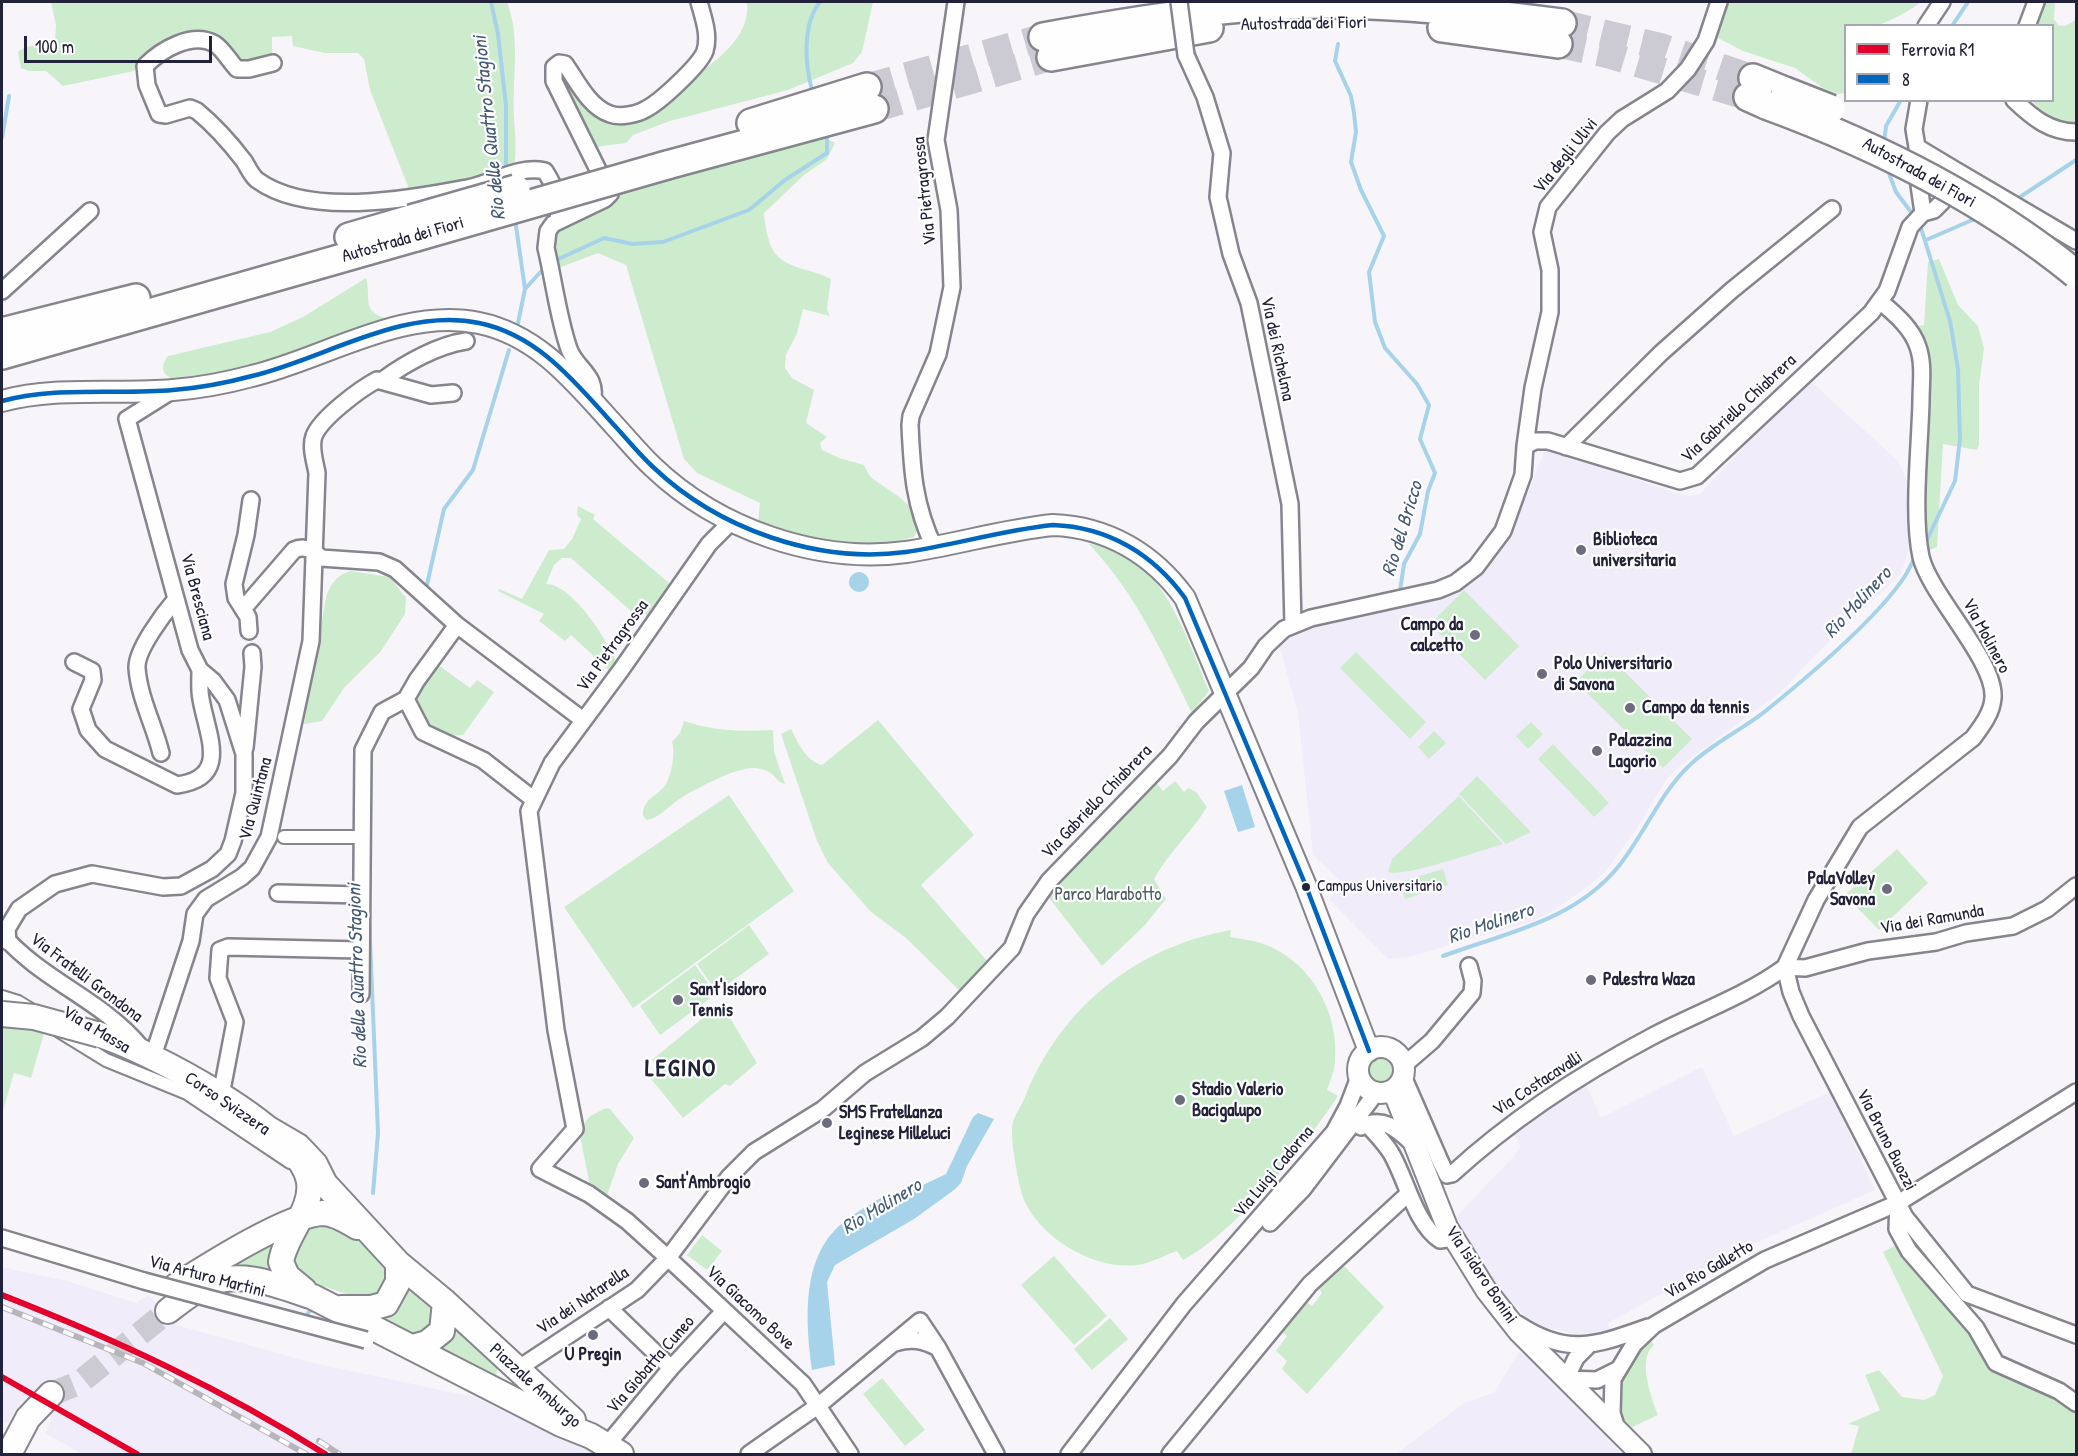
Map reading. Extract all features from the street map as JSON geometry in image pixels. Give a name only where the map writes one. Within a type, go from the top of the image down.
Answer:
[{"type":"highway","name":"Autostrada dei Fiori","points":[[1047,47],[1149,17],[1237,8],[1324,4],[1400,6],[1560,34]]},
{"type":"highway","name":"Autostrada dei Fiori","points":[[2076,254],[2021,214],[1918,150],[1865,124],[1763,93],[1900,160],[2025,237],[2076,274]]},
{"type":"highway","name":"Autostrada dei Fiori","points":[[2,355],[413,228],[871,98]]},
{"type":"highway","name":"Autostrada dei Fiori","points":[[2,332],[413,228]]},
{"type":"main road","name":"Corso Svizzera","points":[[2,1014],[34,1017],[100,1035],[149,1055],[221,1095],[269,1129],[307,1171],[309,1194],[297,1221]]},
{"type":"main road","name":"Piazzale Amburgo","points":[[269,1129],[298,1146],[315,1164],[325,1184],[398,1263],[445,1302],[516,1370],[607,1445]]},
{"type":"main road","name":"Piazzale Amburgo","points":[[323,1302],[282,1270],[282,1255],[297,1221],[324,1213],[340,1217],[368,1232]]},
{"type":"main road","points":[[156,1297],[210,1264],[297,1221]]},
{"type":"main road","points":[[323,1302],[371,1308],[386,1304],[398,1282],[398,1263]]},
{"type":"main road","name":"Piazzale Amburgo","points":[[156,1297],[225,1279],[260,1281],[323,1302],[561,1424],[607,1445]]},
{"type":"main road","points":[[413,1349],[427,1343],[442,1331],[445,1302]]},
{"type":"main road","points":[[493,1389],[506,1386],[516,1370]]},
{"type":"main road","points":[[9,1455],[28,1418],[51,1394]]},
{"type":"street","points":[[592,401],[595,388],[569,351],[546,248],[548,231],[558,220],[605,199],[610,194],[554,81],[554,67],[559,63],[565,63],[594,104],[611,115],[628,115],[646,109],[698,64],[705,49],[706,29],[699,2]]},
{"type":"street","name":"Via Pietragrossa","points":[[934,547],[922,521],[915,496],[910,425],[911,416],[938,354],[952,287],[949,210],[936,140],[956,2]]},
{"type":"street","name":"Via dei Richelma","points":[[1179,2],[1186,55],[1205,97],[1222,153],[1218,197],[1231,254],[1249,303],[1290,504],[1293,624]]},
{"type":"street","name":"Via degli Ulivi","points":[[1526,446],[1533,388],[1550,312],[1550,270],[1542,232],[1548,207],[1607,133],[1623,119],[1667,92],[1688,69],[1706,41],[1719,2]]},
{"type":"street","points":[[1927,24],[1942,2]]},
{"type":"street","points":[[2027,24],[2036,2]]},
{"type":"street","points":[[273,63],[258,68],[237,69],[216,45],[194,39],[158,54],[145,66],[147,85],[159,114],[166,115],[190,108],[197,111],[244,161],[255,179],[274,189],[324,202],[392,201],[472,187],[529,167],[545,171],[553,184],[560,207],[558,220]]},
{"type":"street","points":[[1919,102],[1914,129],[1923,213]]},
{"type":"street","points":[[2026,107],[2051,128],[2076,132]]},
{"type":"street","points":[[1917,147],[2076,242]]},
{"type":"street","points":[[1881,302],[1910,227],[1923,213],[1934,210],[1953,189],[1956,182],[1953,168]]},
{"type":"street","points":[[1566,447],[1661,353],[1732,290],[1832,209]]},
{"type":"street","points":[[2,291],[90,211]]},
{"type":"street","name":"Via Gabriello Chiabrera","points":[[668,1258],[741,1164],[772,1139],[785,1134],[824,1109],[865,1073],[922,1038],[947,1017],[1012,948],[1026,914],[1049,881],[1170,756],[1182,738],[1251,668],[1272,640],[1293,624],[1438,590],[1466,575],[1476,567],[1503,531],[1523,476],[1526,446],[1535,441],[1548,441],[1680,481],[1689,480],[1881,302]]},
{"type":"street","name":"Via Molinero","points":[[1785,967],[1816,900],[1860,827],[1973,738],[1990,711],[1993,698],[1992,684],[1924,567],[1919,540],[1922,363],[1913,336],[1899,318],[1881,302]]},
{"type":"street","points":[[2,401],[26,394],[173,390],[255,376],[399,326],[455,320],[478,323],[518,336],[548,356],[654,468],[686,493],[732,521],[781,541],[814,550],[864,555],[934,547],[1053,525],[1071,526],[1100,533],[1130,546],[1157,565],[1185,598],[1273,807],[1369,1051]]},
{"type":"street","name":"Via Quintana","points":[[149,1055],[191,941],[195,914],[206,900],[242,878],[252,868],[269,837],[311,641],[317,473],[313,452],[314,436],[326,420],[364,387],[377,380],[384,380],[412,360],[423,358],[445,344],[465,341]]},
{"type":"street","points":[[384,380],[400,388],[423,394],[439,396],[453,393]]},
{"type":"street","name":"Via Bresciana","points":[[4,943],[12,917],[23,905],[55,884],[92,874],[163,887],[181,886],[212,869],[228,854],[233,841],[244,793],[244,754],[226,700],[213,681],[200,670],[190,650],[127,419],[173,390]]},
{"type":"street","points":[[249,631],[248,617],[236,598],[234,584],[244,547],[251,500]]},
{"type":"street","name":"Via Pietragrossa","points":[[540,1169],[576,1129],[556,1030],[529,811],[552,763],[621,670],[709,544],[732,521]]},
{"type":"street","points":[[243,609],[294,550],[305,548],[315,552],[321,558],[379,562],[395,569],[457,625],[583,720]]},
{"type":"street","points":[[161,753],[137,666],[143,649],[163,614],[176,599]]},
{"type":"street","points":[[361,994],[363,750],[382,712],[406,699],[457,625]]},
{"type":"street","points":[[244,754],[253,667],[252,653]]},
{"type":"street","points":[[74,662],[92,671],[93,680],[81,709],[92,735],[105,749],[177,785],[199,779],[206,774],[211,765],[212,749],[200,696],[200,670]]},
{"type":"street","points":[[406,699],[423,732],[483,759],[533,799]]},
{"type":"street","points":[[284,837],[361,837]]},
{"type":"street","name":"Via dei Ramunda","points":[[1785,967],[1805,968],[1868,951],[1936,942],[1966,933],[2013,926],[2047,909],[2076,886]]},
{"type":"street","points":[[278,893],[361,894]]},
{"type":"street","name":"Via Bresciana","points":[[2,911],[23,905]]},
{"type":"street","name":"Via Fratelli Grondona","points":[[4,943],[121,1026],[149,1055]]},
{"type":"street","points":[[221,1095],[235,1022],[218,978],[220,950],[225,947],[360,950]]},
{"type":"street","name":"Via Luigi Cadorna","points":[[1203,1283],[1232,1261],[1303,1189],[1328,1156],[1432,1041],[1472,993],[1473,981],[1469,966]]},
{"type":"street","name":"Via Costacavalli","points":[[1394,1081],[1447,1175],[1452,1174],[1493,1137],[1560,1089],[1651,1037],[1755,987],[1785,967]]},
{"type":"street","name":"Via Bruno Buozzi","points":[[1785,967],[1791,992],[1801,1016],[1898,1203],[1897,1229],[1909,1251],[1976,1329],[1996,1363],[2059,1391],[2076,1403]]},
{"type":"street","name":"Via a Massa","points":[[2,998],[18,1002],[66,1036],[106,1060],[160,1080],[186,1093],[296,1167]]},
{"type":"street","points":[[1386,1048],[1400,1058],[1394,1081],[1368,1089],[1359,1077],[1358,1065],[1369,1051],[1386,1048]]},
{"type":"street","name":"Via Luigi Cadorna","points":[[1069,1455],[1203,1283],[1334,1132],[1348,1106],[1359,1077]]},
{"type":"street","name":"Via Isidoro Bonini","points":[[1394,1081],[1414,1144],[1453,1238],[1486,1290],[1506,1316],[1641,1455]]},
{"type":"street","name":"Via Rio Galletto","points":[[1618,1432],[1612,1413],[1611,1393],[1617,1370],[1634,1344],[1654,1325],[1765,1260],[1898,1203],[2076,1092]]},
{"type":"street","points":[[1367,1124],[1382,1122],[1392,1126],[1414,1144]]},
{"type":"street","points":[[1367,1124],[1391,1153],[1408,1192],[1432,1234],[1440,1240],[1453,1238]]},
{"type":"street","name":"Via Luigi Cadorna","points":[[1328,1156],[1354,1131],[1367,1124]]},
{"type":"street","name":"Via Giacomo Bove","points":[[540,1169],[589,1194],[627,1221],[668,1258],[804,1384],[850,1455]]},
{"type":"street","points":[[1170,1455],[1310,1284],[1408,1192]]},
{"type":"street","points":[[1898,1203],[1905,1217],[1967,1294],[2076,1335]]},
{"type":"street","name":"Via Arturo Martini","points":[[2,1238],[156,1297],[413,1349]]},
{"type":"street","name":"Via dei Natarella","points":[[516,1370],[637,1290],[668,1258]]},
{"type":"street","points":[[609,1308],[671,1368]]},
{"type":"street","name":"Via Giobatta Cuneo","points":[[607,1445],[671,1368],[724,1311]]},
{"type":"street","points":[[1506,1316],[1552,1341],[1588,1346],[1654,1325]]},
{"type":"street","points":[[749,1455],[819,1405],[920,1321],[938,1348],[996,1455]]},
{"type":"street","points":[[892,1343],[907,1340],[923,1341],[938,1348]]},
{"type":"street","points":[[1588,1346],[1576,1358],[1566,1379],[1598,1380],[1617,1370]]},
{"type":"shaded area","name":"Polo Universitario di Savona","points":[[1807,378],[1898,461],[1907,481],[1909,549],[1901,574],[1814,656],[1781,692],[1680,766],[1667,779],[1637,828],[1605,872],[1586,888],[1553,911],[1533,921],[1409,957],[1388,959],[1329,899],[1335,893],[1333,889],[1340,881],[1313,855],[1298,713],[1278,640],[1287,634],[1325,623],[1443,596],[1483,573],[1496,559],[1516,523],[1544,452],[1551,450],[1673,492],[1690,496],[1700,494]]},
{"type":"shaded area","points":[[1702,1067],[1734,1136],[1830,1092],[1875,1190],[1762,1240],[1701,1272],[1608,1323],[1611,1332],[1576,1334],[1544,1327],[1528,1319],[1496,1286],[1453,1220],[1521,1146],[1513,1133],[1585,1082],[1601,1118]]},
{"type":"shaded area","points":[[2,1267],[67,1281],[136,1303],[149,1295],[173,1324],[313,1363],[474,1397],[595,1454],[82,1454],[45,1433],[52,1418],[22,1401],[6,1424],[2,1422]]},
{"type":"shaded area","points":[[1519,1352],[1530,1358],[1622,1454],[1396,1454],[1466,1402],[1494,1393]]},
{"type":"green space","points":[[51,2],[507,2],[515,44],[516,148],[514,167],[499,175],[411,194],[370,90],[364,59],[358,53],[325,53],[293,46],[292,36],[272,37],[272,58],[241,63],[223,47],[178,40],[157,45],[143,55],[134,71],[63,86],[46,71],[29,71],[21,68],[18,52],[27,47],[55,40],[56,25]]},
{"type":"green space","points":[[747,2],[873,2],[862,52],[853,63],[788,90],[670,121],[633,135],[626,143],[595,147],[561,83],[560,71],[607,119],[672,89],[717,59],[734,42],[745,23]]},
{"type":"green space","points":[[1727,2],[1921,2],[1907,12],[1881,24],[1844,24],[1844,93],[1839,94],[1823,88],[1795,68],[1743,51],[1718,38]]},
{"type":"green space","points":[[2041,2],[2055,2],[2054,19],[2058,25],[2065,26],[2076,20],[2076,133],[2050,121],[2033,102],[2054,102],[2054,24],[2032,24]]},
{"type":"green space","points":[[823,137],[835,143],[827,159],[804,175],[764,213],[768,237],[777,256],[793,266],[831,279],[827,309],[830,316],[803,309],[797,333],[786,355],[785,368],[792,378],[814,390],[806,423],[827,437],[820,443],[822,450],[839,458],[864,465],[871,477],[896,494],[912,509],[917,518],[918,527],[914,537],[895,541],[855,543],[835,541],[815,538],[758,522],[760,503],[697,473],[684,459],[626,265],[598,253],[556,269],[550,245],[552,235],[614,204],[625,187],[775,146]]},
{"type":"green space","points":[[1939,259],[1958,305],[1978,326],[1984,348],[1979,385],[1979,444],[1977,450],[1943,444],[1937,547],[1927,551],[1923,521],[1931,373],[1929,350],[1919,326],[1924,325],[1928,262]]},
{"type":"green space","points":[[366,278],[370,308],[379,316],[387,319],[268,362],[228,372],[171,378],[165,374],[163,365],[168,356],[270,332],[303,317]]},
{"type":"green space","points":[[578,506],[595,515],[593,519],[674,587],[650,618],[641,610],[632,612],[571,558],[562,558],[554,565],[546,584],[556,586],[566,593],[587,614],[616,661],[613,674],[571,635],[565,641],[539,621],[544,614],[498,591],[499,589],[522,599],[549,550],[564,549],[572,539],[581,519],[577,515]]},
{"type":"green space","points":[[1089,544],[1114,549],[1134,561],[1152,578],[1167,598],[1191,646],[1209,691],[1192,713],[1135,604]]},
{"type":"green space","points":[[350,571],[390,577],[406,598],[405,614],[381,651],[344,688],[322,721],[304,724],[326,597],[335,581]]},
{"type":"green space","name":"Campo da calcetto","points":[[1464,590],[1519,646],[1485,680],[1430,624]]},
{"type":"green space","points":[[1356,652],[1426,722],[1410,739],[1340,668]]},
{"type":"green space","points":[[1605,652],[1692,739],[1663,768],[1576,682]]},
{"type":"green space","points":[[437,664],[470,688],[477,680],[494,692],[463,735],[445,736],[427,731],[414,698]]},
{"type":"green space","points":[[878,720],[974,835],[921,885],[989,963],[962,993],[906,938],[871,912],[828,863],[817,841],[781,734],[791,729],[807,755],[822,765]]},
{"type":"green space","points":[[684,721],[728,730],[773,730],[774,752],[785,784],[778,781],[768,771],[747,768],[694,790],[659,815],[647,820],[643,816],[643,811],[650,799],[667,783],[673,759],[672,742],[680,733]]},
{"type":"green space","points":[[1531,722],[1543,734],[1528,749],[1516,736]]},
{"type":"green space","points":[[1434,731],[1446,743],[1429,759],[1418,747]]},
{"type":"green space","points":[[1553,744],[1609,803],[1594,817],[1538,759]]},
{"type":"green space","points":[[1477,776],[1531,832],[1506,844],[1459,794]]},
{"type":"green space","name":"Parco Marabotto","points":[[1154,780],[1163,791],[1175,781],[1184,792],[1188,788],[1196,792],[1207,807],[1154,879],[1166,899],[1144,926],[1102,966],[1046,894]]},
{"type":"green space","points":[[729,795],[794,891],[633,1008],[564,907]]},
{"type":"green space","points":[[1459,796],[1503,844],[1409,871],[1388,872],[1392,859]]},
{"type":"green space","name":"PalaVolley Savona","points":[[1897,849],[1928,883],[1879,930],[1845,895]]},
{"type":"green space","points":[[1443,869],[1448,885],[1405,899],[1400,882]]},
{"type":"green space","name":"Sant'Isidoro Tennis","points":[[749,925],[769,954],[717,992],[697,964]]},
{"type":"green space","name":"Stadio Valerio Bacigalupo","points":[[1231,930],[1230,937],[1261,943],[1279,951],[1308,975],[1319,991],[1333,1026],[1335,1044],[1334,1066],[1327,1090],[1338,1096],[1268,1187],[1225,1230],[1183,1260],[1177,1251],[1143,1264],[1127,1266],[1110,1264],[1077,1252],[1048,1232],[1025,1202],[1013,1150],[1014,1118],[1040,1065],[1059,1035],[1081,1009],[1106,986],[1134,967],[1164,951],[1196,938]]},
{"type":"green space","name":"Sant'Isidoro Tennis","points":[[695,965],[716,994],[660,1035],[640,1006]]},
{"type":"green space","points":[[721,1003],[757,1063],[730,1086],[725,1084],[683,1118],[651,1079],[660,1070],[652,1060]]},
{"type":"green space","points":[[2,1023],[45,1030],[31,1078],[14,1073],[2,1114]]},
{"type":"green space","points":[[1381,1056],[1387,1057],[1395,1065],[1395,1077],[1387,1085],[1381,1086],[1375,1085],[1367,1077],[1366,1071],[1367,1065],[1375,1057]]},
{"type":"green space","points":[[606,1108],[610,1109],[634,1138],[618,1164],[605,1201],[591,1192],[579,1130],[590,1116]]},
{"type":"green space","points":[[335,1220],[390,1273],[390,1292],[367,1301],[299,1278],[287,1264],[306,1224]]},
{"type":"green space","points":[[702,1235],[722,1251],[707,1270],[687,1255]]},
{"type":"green space","points":[[280,1236],[271,1269],[252,1266],[222,1266]]},
{"type":"green space","points":[[1902,1242],[1974,1332],[1988,1356],[1985,1361],[2055,1395],[2076,1411],[2076,1454],[1851,1454],[1859,1426],[1848,1424],[1880,1410],[1865,1375],[1879,1370],[1902,1397],[1924,1400],[1935,1395],[1943,1376],[1883,1252]]},
{"type":"green space","points":[[1054,1256],[1107,1316],[1074,1345],[1021,1285]]},
{"type":"green space","points":[[1342,1264],[1384,1307],[1307,1394],[1282,1369],[1287,1361],[1276,1351],[1287,1336],[1279,1329],[1305,1301],[1312,1306],[1322,1293],[1317,1287]]},
{"type":"green space","points":[[406,1284],[425,1300],[434,1316],[435,1323],[418,1338],[374,1316]]},
{"type":"green space","points":[[1110,1318],[1128,1339],[1092,1370],[1074,1349]]},
{"type":"green space","points":[[453,1326],[498,1366],[496,1376],[490,1377],[434,1349],[444,1343]]},
{"type":"green space","points":[[1651,1341],[1654,1345],[1646,1359],[1646,1369],[1649,1389],[1658,1415],[1626,1430],[1615,1396],[1616,1384],[1631,1360]]},
{"type":"green space","points":[[882,1378],[925,1430],[905,1446],[863,1394]]},
{"type":"water","points":[[859,572],[866,575],[869,582],[866,589],[859,592],[852,589],[849,582],[852,575]]},
{"type":"water","points":[[1242,785],[1255,827],[1238,832],[1224,791]]},
{"type":"water","points":[[978,1113],[994,1119],[967,1166],[961,1183],[914,1219],[835,1265],[827,1282],[835,1365],[812,1370],[808,1335],[808,1298],[816,1261],[823,1245],[844,1222],[879,1199],[887,1195],[904,1194],[946,1174],[973,1117]]},
{"type":"waterway","name":"Rio delle Quattro Stagioni","points":[[491,2],[498,34],[506,106],[506,170]]},
{"type":"waterway","points":[[812,90],[807,44],[810,21],[820,2]]},
{"type":"waterway","name":"Rio Molinero","points":[[1953,24],[1968,2]]},
{"type":"waterway","name":"Rio del Bricco","points":[[1338,44],[1335,61],[1351,96],[1354,113],[1356,132],[1351,162],[1361,190],[1384,236],[1369,272],[1375,322],[1385,348],[1417,384],[1429,405],[1420,439],[1435,473],[1428,491],[1420,534],[1404,564],[1400,591]]},
{"type":"waterway","points":[[2,138],[9,96]]},
{"type":"waterway","name":"Rio Molinero","points":[[1884,143],[1886,126],[1900,102]]},
{"type":"waterway","points":[[552,262],[604,238],[633,244],[663,242],[749,210],[785,180],[827,153],[827,138]]},
{"type":"waterway","name":"Rio del Bricco","points":[[2017,199],[2076,160]]},
{"type":"waterway","name":"Rio Molinero","points":[[1887,168],[1896,192],[1914,216]]},
{"type":"waterway","name":"Rio del Bricco","points":[[1926,240],[1977,218]]},
{"type":"waterway","name":"Rio delle Quattro Stagioni","points":[[515,219],[525,289],[518,323]]},
{"type":"waterway","name":"Rio Molinero","points":[[1920,225],[1950,321],[1958,369],[1960,439],[1955,481],[1924,546]]},
{"type":"waterway","points":[[525,289],[546,266]]},
{"type":"waterway","name":"Rio delle Quattro Stagioni","points":[[426,589],[444,509],[473,470],[509,350]]},
{"type":"waterway","name":"Rio Molinero","points":[[1443,956],[1514,932],[1560,913],[1600,885],[1618,867],[1680,775],[1709,749],[1768,709],[1841,646],[1893,593],[1916,557]]},
{"type":"waterway","name":"Rio delle Quattro Stagioni","points":[[370,820],[371,757]]},
{"type":"waterway","name":"Rio delle Quattro Stagioni","points":[[369,917],[378,1133],[373,1193]]},
{"type":"waterway","name":"Rio delle Quattro Stagioni","points":[[308,1313],[313,1308]]},
{"type":"tunnel","points":[[1562,23],[1662,47],[1753,78]]},
{"type":"tunnel","points":[[867,87],[1043,37]]},
{"type":"tunnel","points":[[1558,44],[1609,55],[1748,97]]},
{"type":"tunnel","points":[[874,109],[1051,57]]},
{"type":"tunnel","points":[[51,1394],[79,1383],[168,1311]]},
{"type":"railway","points":[[2,1295],[167,1367],[247,1408],[325,1454]]},
{"type":"railway","points":[[2,1307],[143,1363],[306,1454]]},
{"type":"railway","points":[[319,1441],[339,1454]]},
{"type":"rail line","name":"R1","points":[[2,1295],[167,1367],[247,1408],[325,1454]]},
{"type":"rail line","name":"R1","points":[[2,1377],[137,1454]]},
{"type":"transit line","name":"8","points":[[2,401],[23,396],[65,392],[152,391],[203,387],[279,368],[392,328],[421,322],[450,320],[479,323],[520,338],[554,362],[648,462],[679,489],[707,508],[770,537],[804,547],[872,554],[906,552],[1053,525],[1073,527],[1110,537],[1144,556],[1159,568],[1185,598],[1306,886],[1369,1051]]},
{"type":"place","name":"Biblioteca universitaria","points":[[1581,550]]},
{"type":"place","name":"Campo da calcetto","points":[[1475,635]]},
{"type":"place","name":"Polo Universitario di Savona","points":[[1542,674]]},
{"type":"place","name":"Campo da tennis","points":[[1630,708]]},
{"type":"place","name":"Palazzina Lagorio","points":[[1597,751]]},
{"type":"place","name":"Campus Universitario","points":[[1306,887]]},
{"type":"place","name":"PalaVolley Savona","points":[[1887,889]]},
{"type":"place","name":"Palestra Waza","points":[[1591,980]]},
{"type":"place","name":"Sant'Isidoro Tennis","points":[[678,1000]]},
{"type":"place","name":"Stadio Valerio Bacigalupo","points":[[1180,1100]]},
{"type":"place","name":"SMS Fratellanza Leginese Milleluci","points":[[827,1123]]},
{"type":"place","name":"Sant'Ambrogio","points":[[644,1183]]},
{"type":"place","name":"U Pregin","points":[[593,1335]]},
{"type":"district","name":"LEGINO","points":[[681,1070]]}]
